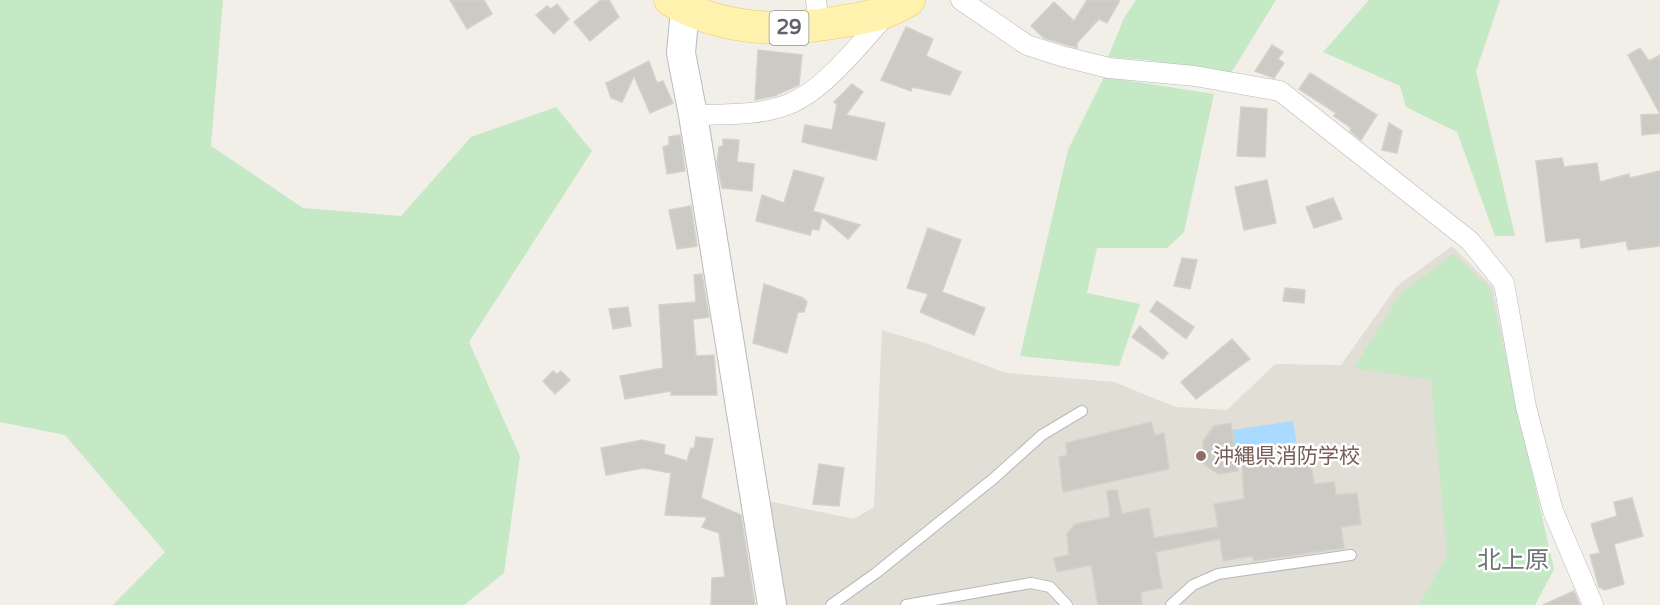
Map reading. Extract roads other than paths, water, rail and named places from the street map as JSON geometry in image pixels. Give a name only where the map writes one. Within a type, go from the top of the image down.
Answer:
[{"type":"main road","name":"29","points":[[678,5],[745,27],[769,29],[818,13],[898,7]]},
{"type":"street","points":[[962,0],[1027,45],[1061,56],[1109,68],[1206,78],[1280,92],[1470,241],[1504,283],[1526,407],[1553,511],[1593,605]]},
{"type":"street","points":[[678,5],[681,53],[772,605]]},
{"type":"street","points":[[693,115],[751,113],[788,105],[811,93],[898,7]]},
{"type":"lane","points":[[831,605],[876,573],[975,494],[1042,435],[1082,411]]},
{"type":"lane","points":[[1171,605],[1193,585],[1218,574],[1351,555]]},
{"type":"lane","points":[[906,605],[1031,584],[1050,587],[1067,605]]},
{"type":"water","points":[[1293,421],[1298,452],[1236,461],[1232,430]]},
{"type":"place","name":"沖縄県消防学校","points":[[1201,456]]},
{"type":"district","name":"北上原","points":[[1513,560]]}]
